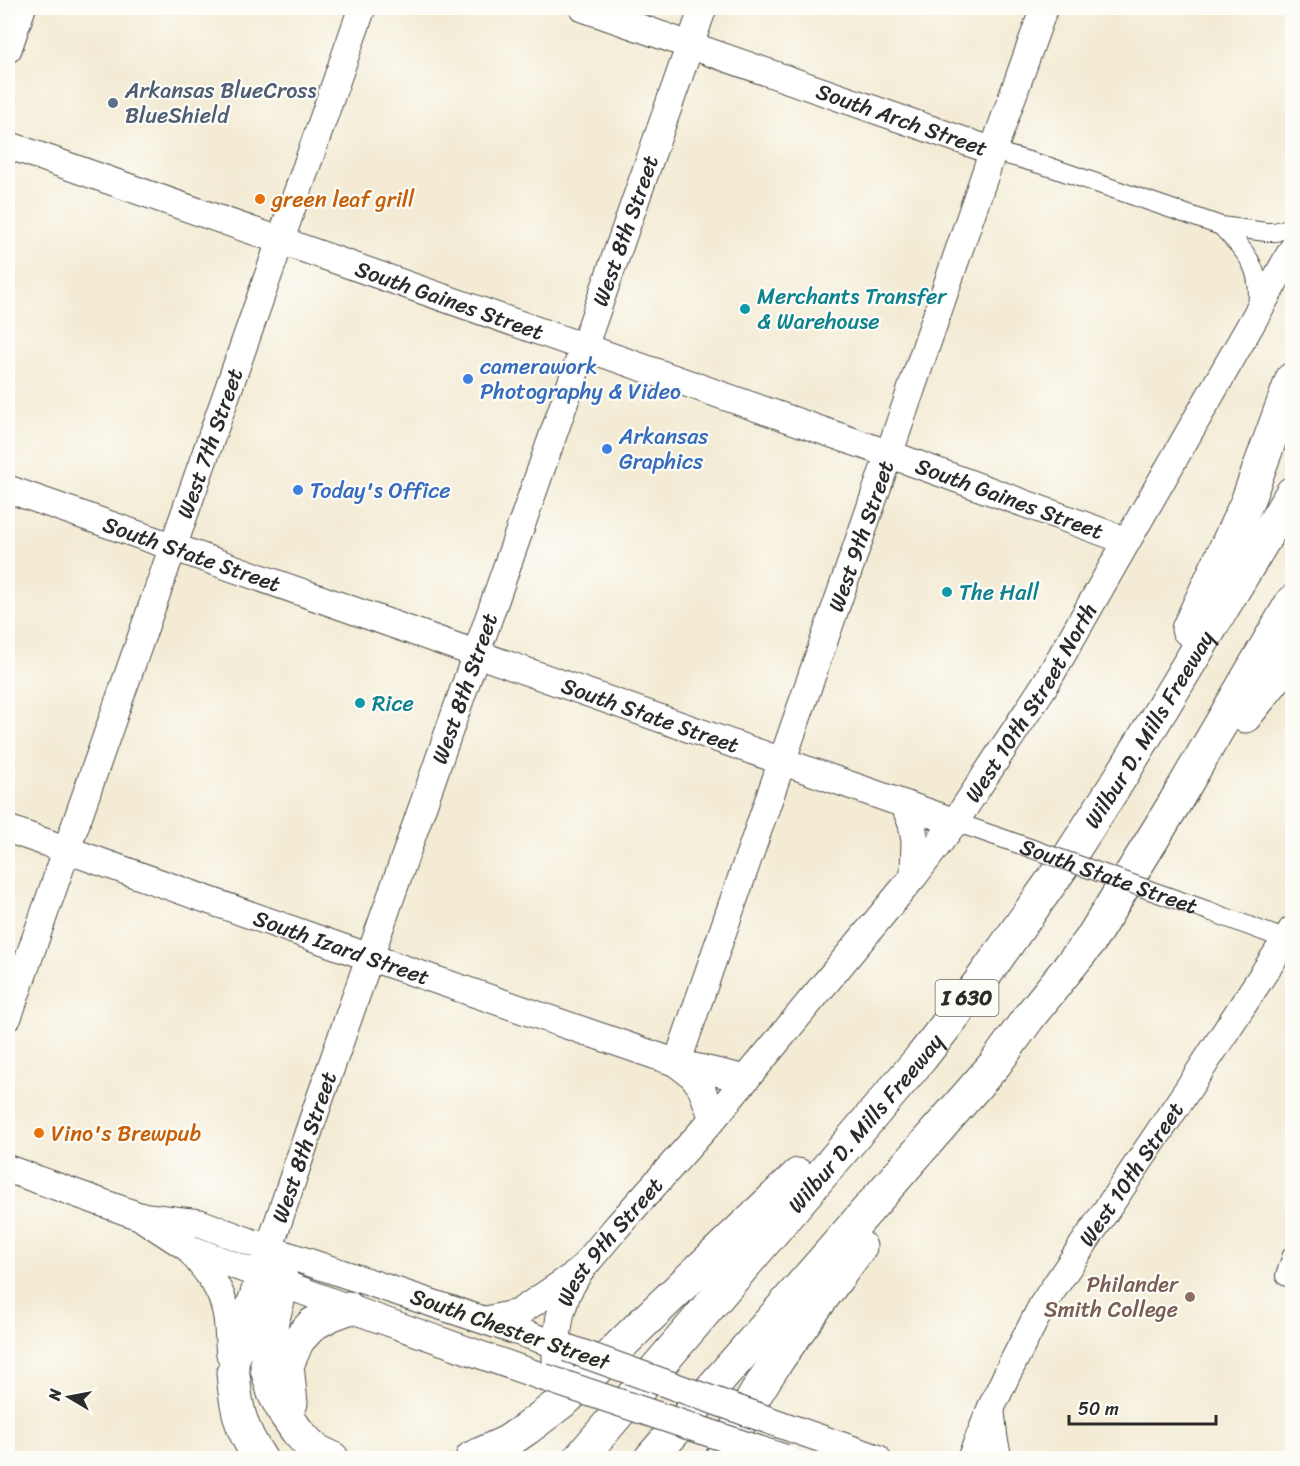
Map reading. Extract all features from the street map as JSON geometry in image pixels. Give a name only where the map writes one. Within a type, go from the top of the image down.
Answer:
[{"type":"highway","points":[[1120,778],[1247,502],[1293,379]]},
{"type":"highway","name":"Wilbur D. Mills Freeway","points":[[580,1458],[921,1058],[980,982],[1069,857],[1120,778],[1293,493]]},
{"type":"highway","name":"I 630","points":[[651,1458],[995,1064],[1090,940],[1174,804],[1293,602]]},
{"type":"highway","points":[[1174,804],[1293,657]]},
{"type":"highway","points":[[472,1458],[507,1442],[567,1398],[921,1058]]},
{"type":"highway","points":[[722,1458],[746,1409],[774,1364],[995,1064]]},
{"type":"highway","points":[[271,1269],[267,1369],[274,1393],[297,1431],[317,1451],[332,1458]]},
{"type":"highway","points":[[297,1431],[290,1400],[287,1365],[298,1340],[313,1324],[348,1308]]},
{"type":"highway","points":[[233,1373],[242,1427],[260,1458]]},
{"type":"main road","points":[[8,49],[22,8]]},
{"type":"main road","name":"West 7th Street","points":[[8,1017],[362,8]]},
{"type":"main road","name":"South Arch Street","points":[[582,8],[993,151]]},
{"type":"main road","name":"West 8th Street","points":[[233,1373],[247,1314],[255,1294],[271,1269],[317,1107],[703,8]]},
{"type":"main road","name":"West 9th Street","points":[[676,1063],[1044,8]]},
{"type":"main road","name":"South Gaines Street","points":[[8,145],[889,454],[1127,541]]},
{"type":"main road","name":"West 10th Street North","points":[[713,1119],[914,876],[955,822],[1046,683],[1293,250]]},
{"type":"main road","name":"South State Street","points":[[8,489],[955,822]]},
{"type":"main road","points":[[904,804],[912,824],[915,841],[914,876]]},
{"type":"main road","name":"South Izard Street","points":[[8,829],[676,1063],[746,1079]]},
{"type":"main road","name":"West 10th Street","points":[[972,1458],[991,1408],[1043,1304],[1290,937]]},
{"type":"main road","name":"South Izard Street","points":[[676,1063],[693,1076],[701,1087],[713,1119]]},
{"type":"main road","name":"West 9th Street","points":[[558,1363],[560,1316],[567,1293],[579,1272],[713,1119]]},
{"type":"main road","name":"South Chester Street","points":[[8,1169],[139,1216],[200,1223],[271,1269],[348,1308],[558,1363],[799,1431],[877,1458]]},
{"type":"main road","name":"South Chester Street","points":[[139,1216],[188,1248],[487,1320],[558,1363],[785,1458]]},
{"type":"main road","points":[[188,1248],[213,1279],[221,1295],[226,1312],[233,1373]]},
{"type":"main road","points":[[487,1320],[518,1313],[579,1272]]},
{"type":"main road","points":[[991,1408],[998,1458]]},
{"type":"street","name":"South Arch Street","points":[[993,151],[1050,167],[1221,226],[1266,232],[1293,227]]},
{"type":"street","name":"South Arch Street","points":[[1221,226],[1245,252],[1254,266],[1259,291],[1255,318]]},
{"type":"street","name":"South State Street","points":[[955,822],[1209,912],[1290,937]]},
{"type":"street","points":[[1289,1277],[1293,1255]]},
{"type":"place","name":"Arkansas BlueCross BlueShield","points":[[113,103]]},
{"type":"place","name":"green leaf grill","points":[[260,199]]},
{"type":"place","name":"Merchants Transfer & Warehouse","points":[[745,309]]},
{"type":"place","name":"camerawork Photography & Video","points":[[468,379]]},
{"type":"place","name":"Arkansas Graphics","points":[[607,449]]},
{"type":"place","name":"Today's Office","points":[[298,490]]},
{"type":"place","name":"The Hall","points":[[947,592]]},
{"type":"place","name":"Rice","points":[[360,703]]},
{"type":"place","name":"Vino's Brewpub","points":[[39,1133]]},
{"type":"place","name":"Philander Smith College","points":[[1190,1297]]}]
